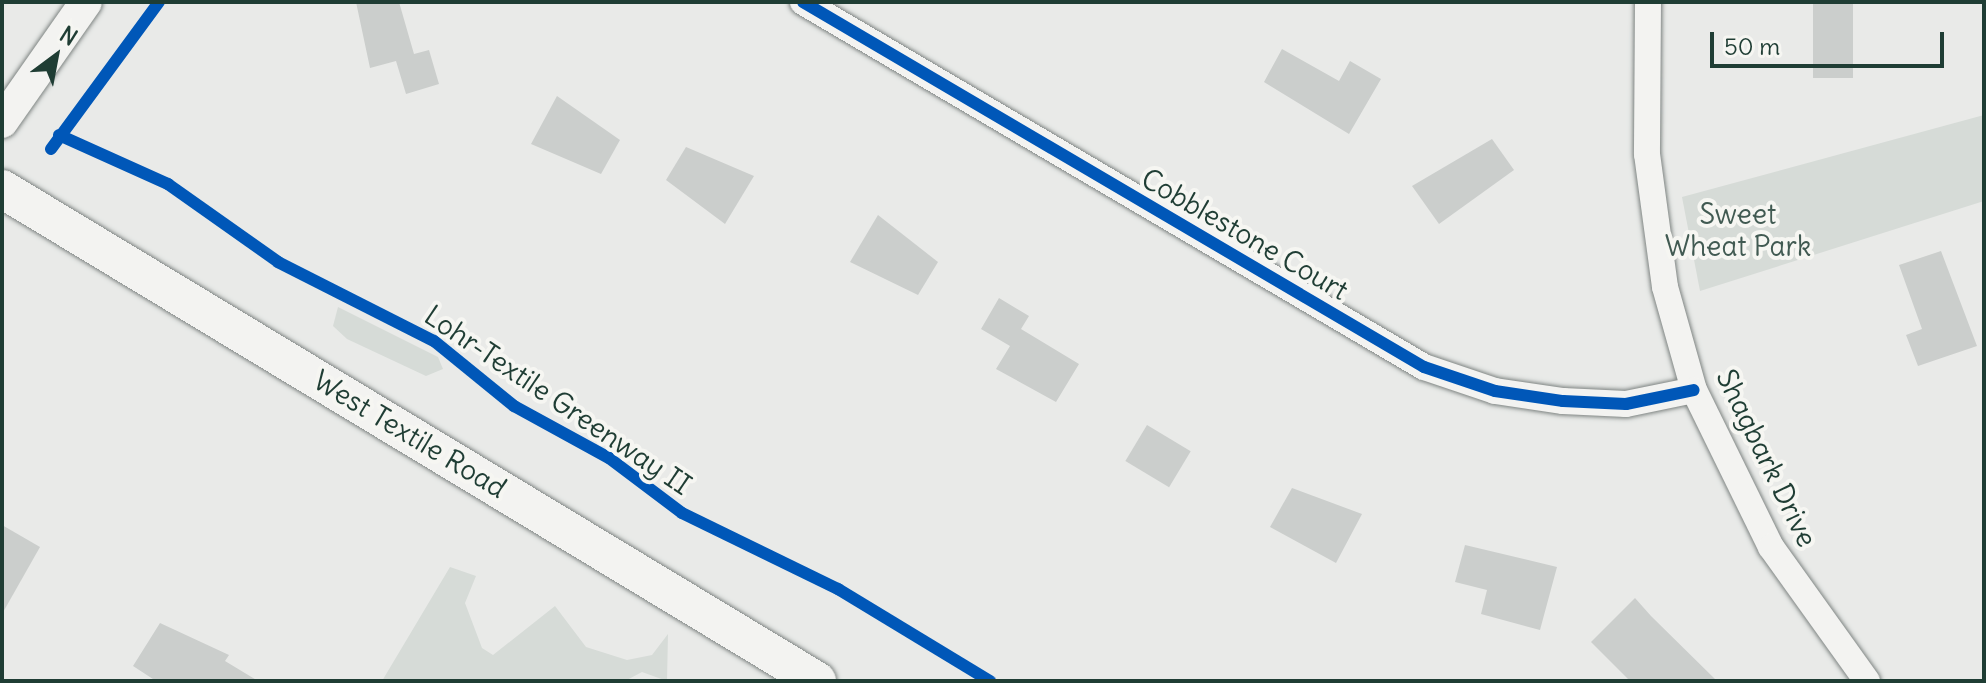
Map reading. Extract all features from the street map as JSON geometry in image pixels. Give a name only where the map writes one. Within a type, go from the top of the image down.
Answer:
[{"type":"main road","name":"West Textile Road","points":[[2,189],[817,681]]},
{"type":"street","points":[[2,122],[86,2]]},
{"type":"street","name":"Cobblestone Court","points":[[803,2],[1424,367],[1495,391],[1563,401],[1626,404],[1694,390]]},
{"type":"street","name":"Shagbark Drive","points":[[1648,2],[1647,154],[1665,287],[1694,390],[1771,547],[1867,681]]},
{"type":"green space","name":"Sweet Wheat Park","points":[[1984,115],[1984,201],[1700,291],[1682,197]]},
{"type":"green space","points":[[338,307],[438,357],[443,369],[426,376],[347,339],[333,326]]},
{"type":"green space","points":[[450,567],[476,576],[465,603],[482,648],[493,655],[555,606],[586,647],[627,660],[652,655],[668,634],[667,681],[642,672],[625,681],[382,681]]},
{"type":"building","points":[[356,2],[399,2],[414,54],[429,50],[439,84],[406,94],[396,61],[370,68]]},
{"type":"building","points":[[1813,2],[1853,2],[1853,78],[1813,78]]},
{"type":"building","points":[[1282,49],[1339,81],[1350,61],[1381,79],[1349,134],[1264,82]]},
{"type":"building","points":[[557,96],[620,140],[601,174],[531,144]]},
{"type":"building","points":[[1492,139],[1514,170],[1439,224],[1412,186]]},
{"type":"building","points":[[686,147],[754,176],[725,224],[666,180]]},
{"type":"building","points":[[878,215],[938,262],[918,295],[850,262]]},
{"type":"building","points":[[1941,251],[1977,346],[1918,366],[1906,335],[1922,329],[1899,265]]},
{"type":"building","points":[[999,298],[1029,316],[1021,329],[1079,364],[1056,402],[996,369],[1010,346],[981,329]]},
{"type":"building","points":[[1147,425],[1191,451],[1169,487],[1125,461]]},
{"type":"building","points":[[1292,488],[1362,514],[1336,563],[1270,527]]},
{"type":"building","points":[[2,525],[40,547],[2,614]]},
{"type":"building","points":[[1465,545],[1557,567],[1540,630],[1481,614],[1487,590],[1455,582]]},
{"type":"building","points":[[1635,598],[1717,681],[1630,681],[1591,642]]},
{"type":"building","points":[[160,623],[229,655],[225,661],[258,681],[156,681],[133,666]]},
{"type":"cycle path","points":[[51,149],[159,2]]},
{"type":"cycle path","points":[[803,2],[1424,367],[1495,391],[1563,401],[1626,404],[1694,390]]},
{"type":"cycle path","name":"Lohr-Textile Greenway II","points":[[59,135],[168,184],[278,262],[434,341],[514,406],[609,458],[682,513],[838,589],[990,681]]}]
